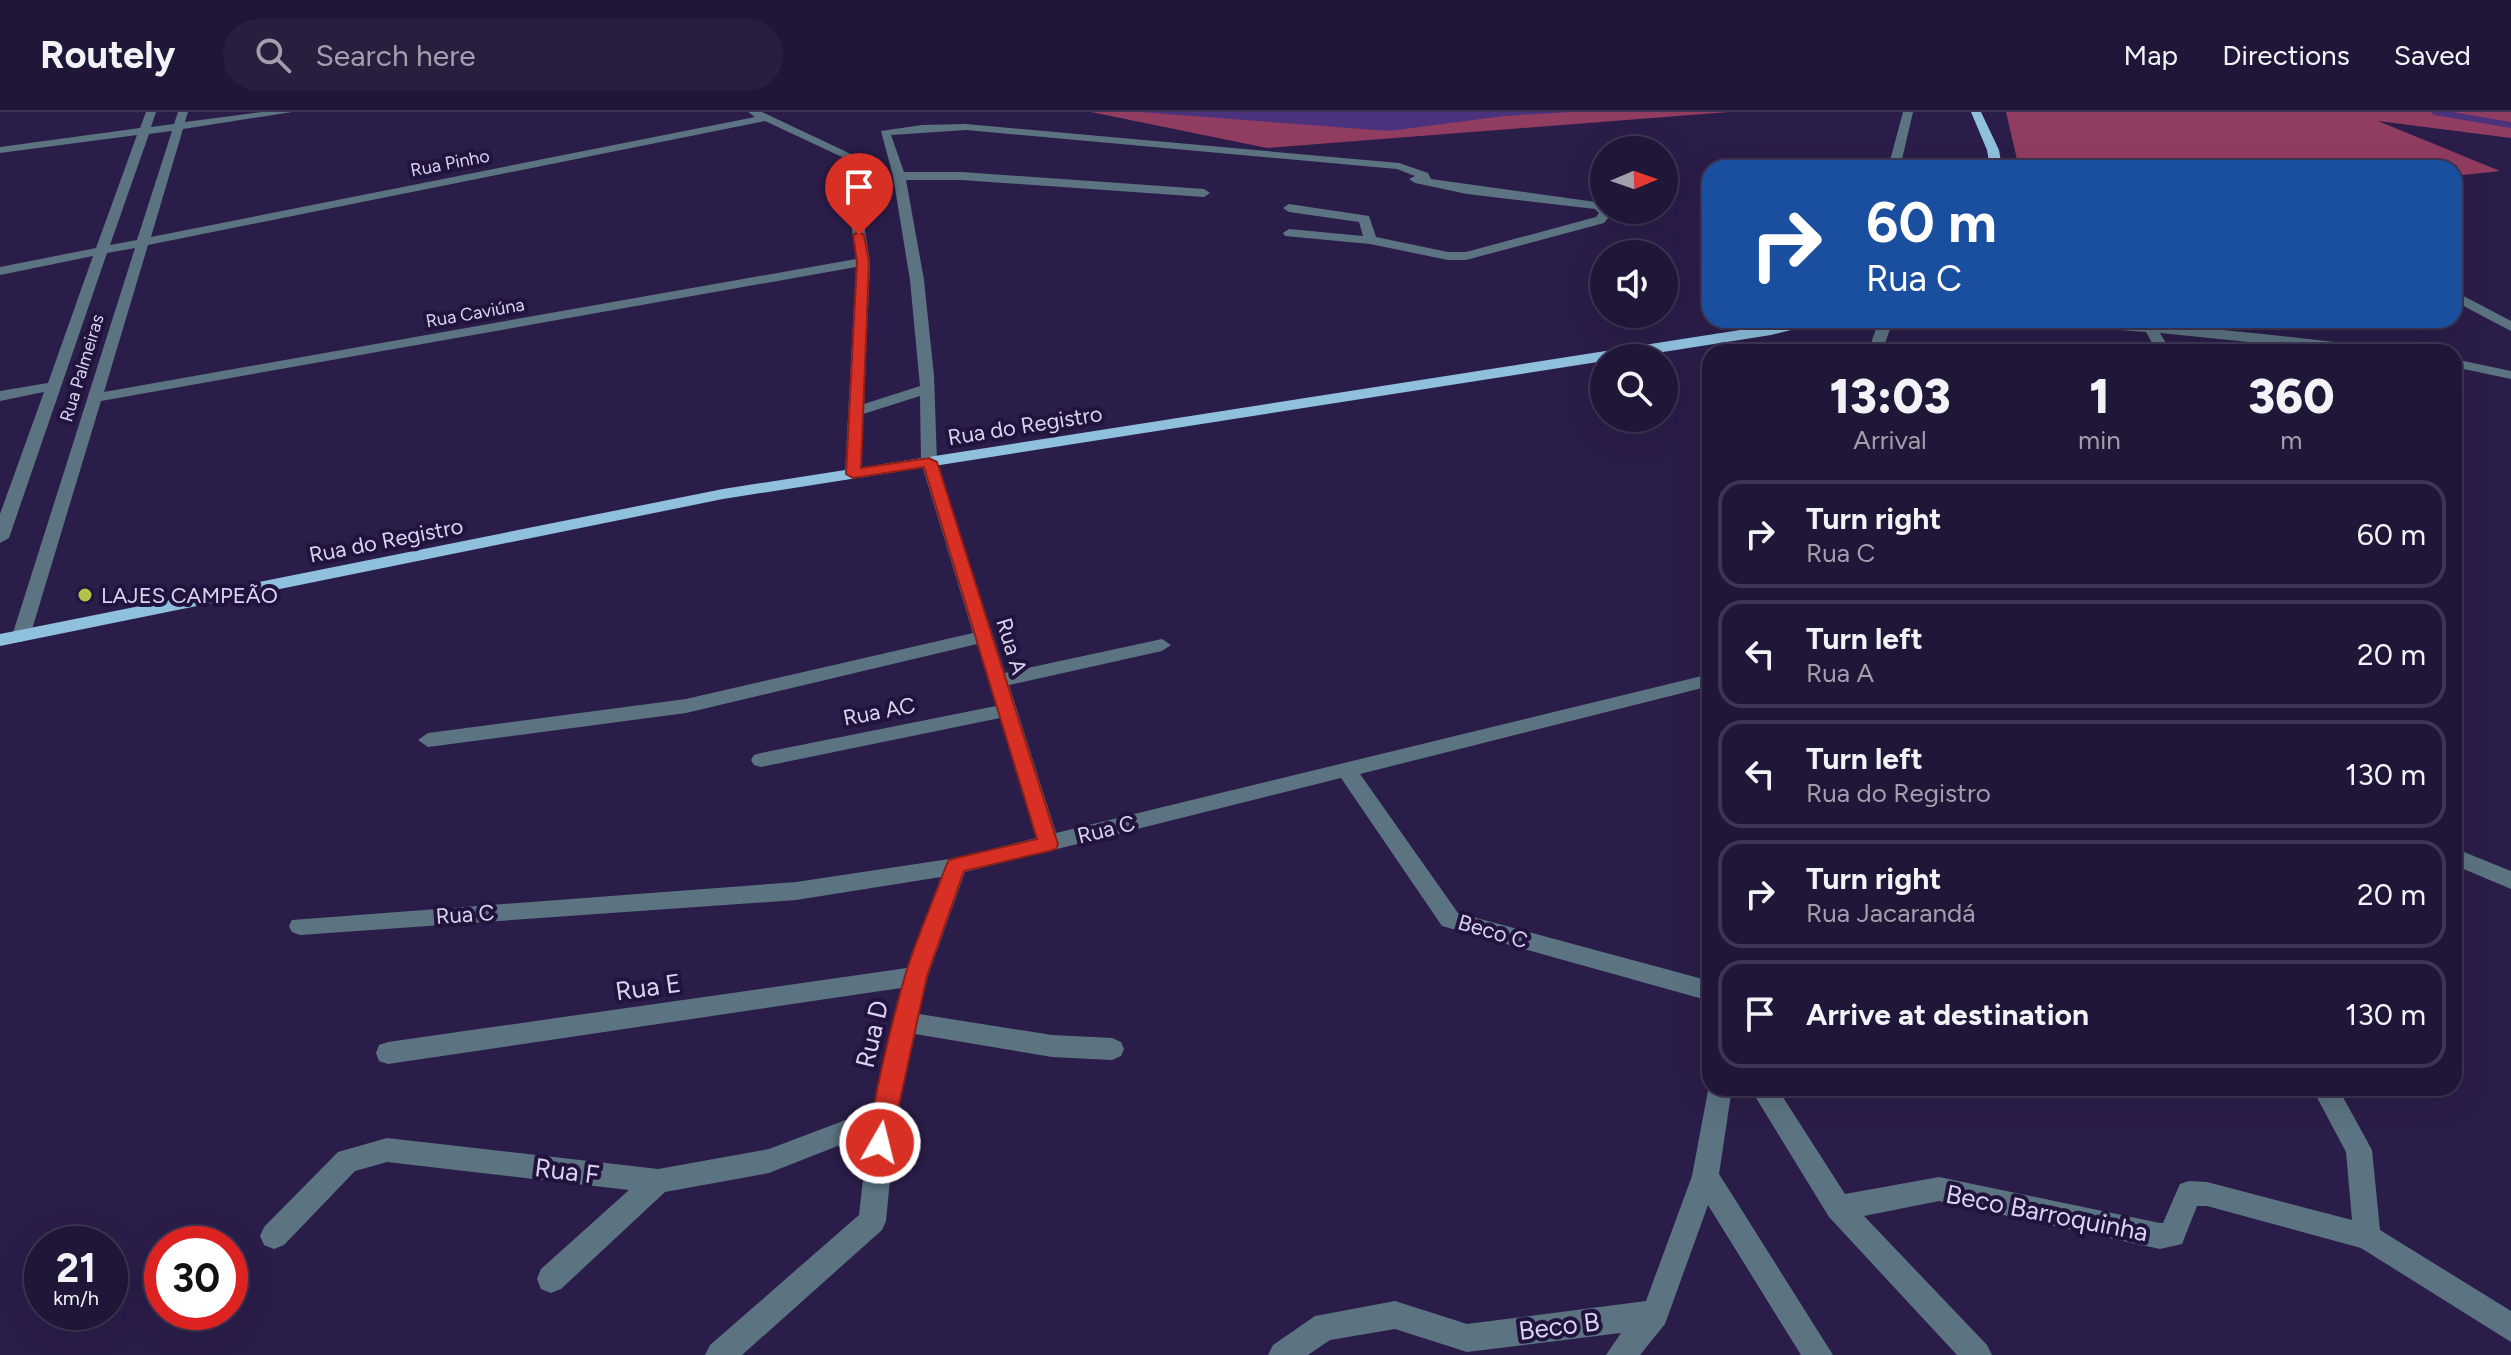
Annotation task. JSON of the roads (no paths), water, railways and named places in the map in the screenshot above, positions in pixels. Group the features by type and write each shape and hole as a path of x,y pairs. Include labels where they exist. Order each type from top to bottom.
{"main road":[{"path":"1976,112 1995,160"},
{"name":"Rua do Registro","path":"0,640 723,494 1782,328"}],"street":[{"name":"Rua Palmeiras","path":"0,538 151,112"},
{"path":"0,150 144,131 180,119 287,112"},
{"path":"1896,160 1908,112"},
{"path":"759,115 847,155 863,262 853,474"},
{"name":"Rua Pinho","path":"0,271 759,115"},
{"name":"Rua Palmeiras","path":"21,636 180,119"},
{"name":"Rua A","path":"1049,844 929,462 917,280 899,176 885,133 966,127 1170,153 1399,166 1424,175 1426,180"},
{"path":"1236,165 1426,180 1467,190 1599,206 1606,213 1600,220 1466,256 1448,256 1370,240 1289,233"},
{"path":"899,176 962,176 1204,193"},
{"path":"1289,208 1365,219 1370,240"},
{"name":"Rua Caviúna","path":"94,398 863,262"},
{"path":"2462,299 2511,326"},
{"path":"2159,328 2309,344"},
{"path":"2462,365 2511,375"},
{"path":"0,396 53,386"},
{"path":"856,411 926,389"},
{"path":"428,740 686,706 984,636"},
{"path":"998,681 1162,645"},
{"name":"Rua C","path":"300,926 796,891 956,866 1702,682"},
{"name":"Rua AC","path":"761,760 1007,710"},
{"name":"Beco C","path":"1346,770 1450,920 1702,989"},
{"path":"2462,859 2511,880"},
{"name":"Rua D","path":"720,1355 872,1221 883,1117 905,1022 916,976 956,866"},
{"name":"Rua E","path":"388,1053 916,976"},
{"path":"905,1022 1052,1046 1112,1049"},
{"path":"1621,1355 1655,1314 1705,1176 1718,1096"},
{"path":"1768,1096 1839,1208 1977,1355"},
{"path":"2329,1096 2359,1150 2367,1237"},
{"name":"Rua F","path":"274,1236 347,1161 387,1150 658,1181 769,1161 883,1117"},
{"path":"1705,1176 1818,1355"},
{"path":"551,1279 658,1181"},
{"name":"Beco Barroquinha","path":"1839,1208 1939,1189 2160,1236 2172,1235 2189,1193 2207,1194 2367,1237 2511,1328"},
{"name":"Beco B","path":"1283,1355 1325,1326 1395,1315 1467,1338 1655,1314"}],"waterway":[{"path":"2435,112 2511,125"}],"place":[{"name":"LAJES CAMPEÃO","path":"85,595"}]}
